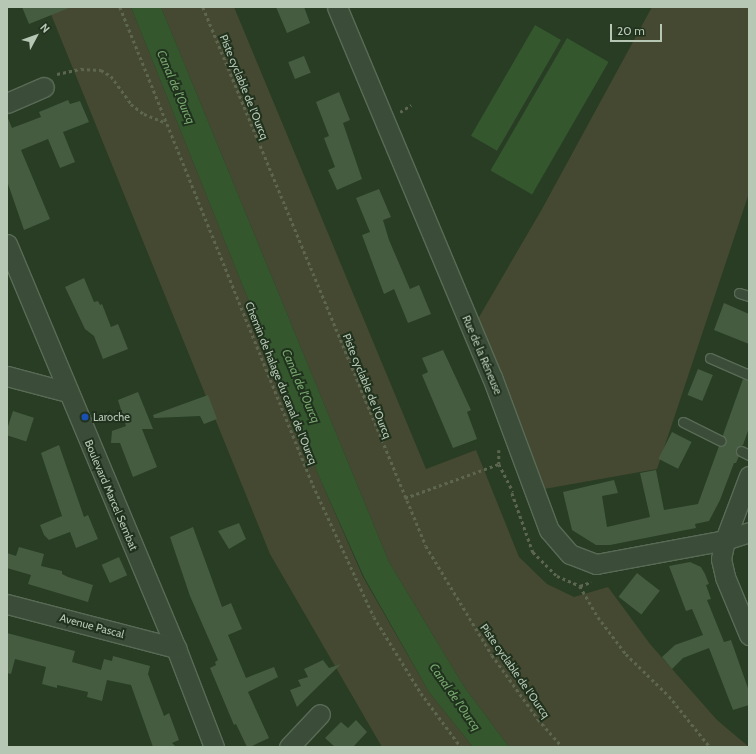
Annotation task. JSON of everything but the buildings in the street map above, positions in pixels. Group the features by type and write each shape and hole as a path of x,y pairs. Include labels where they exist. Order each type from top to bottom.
{"street":[{"name":"Rue de la Réneuse","path":"337,7 492,377 536,489 549,530 570,554 596,564 725,540 749,532"},
{"path":"7,103 44,87"},
{"name":"Boulevard Marcel Sembat","path":"7,244 67,392 176,648 214,747"},
{"path":"7,376 67,392"},
{"path":"749,476 725,540 721,559 725,577 745,615 749,635"},
{"name":"Avenue Pascal","path":"7,604 176,648"},
{"path":"289,747 320,714"}],"lane":[{"path":"739,293 749,296"},
{"path":"710,358 749,375"},
{"path":"683,422 721,441"}],"path":[{"name":"Chemin de halage du canal de l'Ourcq","path":"120,7 314,485 374,617 421,693 461,747"},
{"name":"Piste cyclable de l'Ourcq","path":"203,7 426,546 454,595 492,655 538,719 562,747"},
{"path":"44,87 49,76 81,69 101,70 111,76 131,104 144,114 166,123"},
{"path":"405,498 499,464 512,493 536,489"},
{"path":"580,586 598,617 626,654 669,696 710,747"}],"shaded area":[{"path":"48,7 131,7 321,481 363,577 429,692 473,747 382,747 270,554"},
{"path":"161,7 234,7 426,469 476,450 519,557 547,584 574,597 608,587 650,644 717,720 749,747 509,747 463,685 389,562"},
{"path":"652,7 749,7 749,193 657,469 544,489 475,324 542,209"}],"water":[{"name":"Canal de l'Ourcq","path":"131,7 161,7 389,562 463,685 509,747 473,747 429,692 364,577 321,481"},
{"path":"535,25 561,40 497,151 471,136"},
{"path":"567,38 609,62 532,195 490,171"}],"place":[{"name":"Laroche","path":"85,417"}]}
